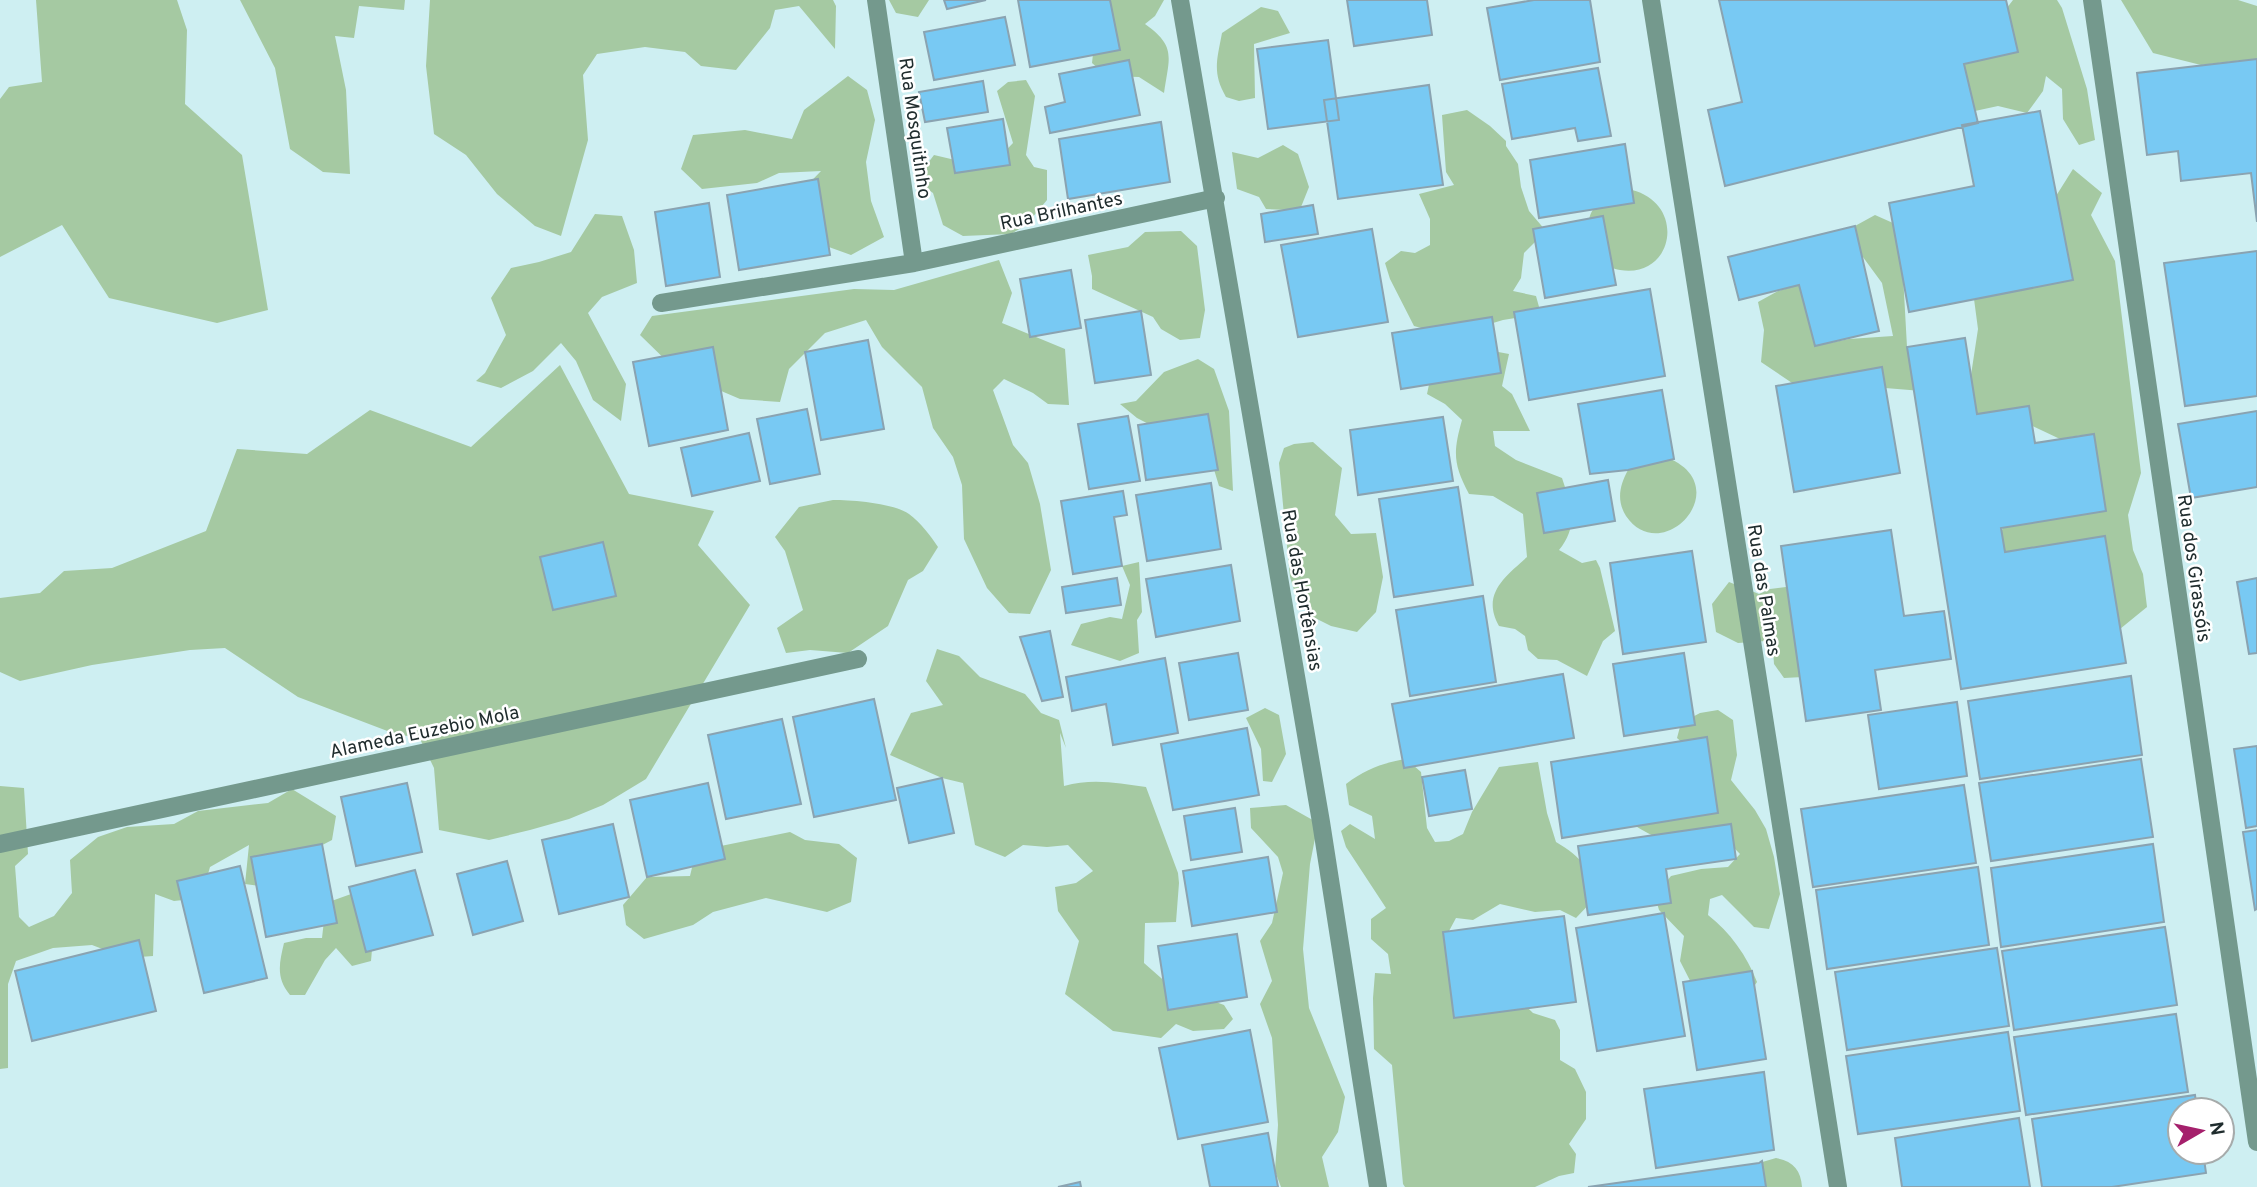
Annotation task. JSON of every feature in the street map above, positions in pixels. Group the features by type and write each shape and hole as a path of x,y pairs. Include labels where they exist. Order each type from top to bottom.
{"street":[{"name":"Rua Mosquitinho","path":"876,0 914,263"},
{"name":"Rua das Hortênsias","path":"1180,0 1321,822 1378,1187"},
{"name":"Rua das Palmas","path":"1651,0 1838,1187"},
{"name":"Rua dos Girassóis","path":"2092,0 2257,1142"},
{"name":"Rua Brilhantes","path":"661,303 914,263 1216,198"},
{"name":"Alameda Euzebio Mola","path":"0,844 858,659"}],"green space":[{"path":"36,0 177,0 187,30 185,104 242,155 268,310 217,323 109,298 62,225 0,257 0,99 9,87 42,82"},
{"path":"240,0 405,0 404,10 359,6 354,38 335,36 346,90 350,174 323,172 290,149 275,68"},
{"path":"430,0 833,0 836,6 835,49 799,6 775,10 770,28 736,70 701,66 685,52 645,47 597,54 583,75 588,140 561,236 535,226 497,194 466,155 434,134 426,66"},
{"path":"889,0 929,0 918,17 896,13"},
{"path":"1080,0 1164,0 1155,16 1145,24 1166,46 1169,61 1164,93 1139,77 1107,76 1092,63 1097,18"},
{"path":"2013,0 2057,0 2062,8 2087,89 2095,140 2079,145 2063,119 2062,89 2046,76 2043,91 2027,113 1998,106 1975,111 1952,80"},
{"path":"2121,0 2238,0 2257,6 2257,138 2244,60 2201,65 2153,53"},
{"path":"1261,7 1278,11 1290,33 1254,44 1255,98 1239,101 1226,97 1217,73 1222,33"},
{"path":"848,76 867,90 875,120 866,162 871,201 884,237 851,255 815,242 792,201 821,171 779,173 757,183 702,189 681,169 693,135 745,130 792,139 804,110"},
{"path":"1026,80 1035,96 1026,155 1034,167 1047,170 1047,200 1026,225 1011,234 963,236 943,225 933,193 915,180 934,155 989,168 1013,143 997,91 1008,82"},
{"path":"1467,110 1506,141 1506,146 1518,164 1521,187 1529,211 1546,231 1524,253 1521,278 1513,291 1536,296 1541,314 1503,320 1450,336 1414,326 1390,279 1385,263 1401,251 1415,253 1430,245 1430,219 1419,194 1454,185 1446,172 1442,115"},
{"path":"1283,145 1298,154 1309,187 1301,207 1288,210 1266,209 1259,197 1237,189 1232,152 1258,158"},
{"path":"2073,169 2102,193 2091,215 2115,261 2141,473 2128,515 2133,550 2143,574 2147,607 2120,629 2105,579 2105,537 1991,564 2011,503 2104,499 2098,461 2082,435 2060,439 2022,421 1977,414 1971,375 1978,329 1974,299 2036,287 2056,267 2056,196"},
{"path":"1632,190 1649,198 1661,210 1667,224 1667,239 1662,252 1652,263 1638,270 1620,270 1607,265 1598,254 1589,232 1589,218 1600,203"},
{"path":"595,214 622,216 634,250 637,283 602,297 588,313 626,384 621,421 593,400 576,361 561,343 533,371 501,388 476,381 485,373 506,335 491,298 511,268 571,252"},
{"path":"1875,215 1893,223 1903,275 1907,347 1922,391 1885,388 1804,391 1761,362 1764,330 1758,302 1778,291 1799,285 1820,310 1815,346 1849,339 1893,336 1882,283 1860,253 1855,226"},
{"path":"1181,231 1197,246 1205,310 1200,338 1180,340 1161,329 1153,317 1092,289 1088,255 1128,247 1145,232"},
{"path":"999,260 1012,293 1002,323 1065,349 1069,405 1048,404 1033,393 1004,379 993,390 1013,445 1028,463 1040,504 1051,570 1030,614 1009,613 987,588 964,539 962,485 953,457 933,428 922,387 882,347 866,320 825,333 789,369 780,402 740,399 679,373 640,335 652,316 854,289 894,290"},
{"path":"1477,348 1509,354 1502,386 1512,394 1530,431 1493,431 1495,446 1516,460 1562,478 1570,506 1571,524 1559,550 1582,563 1596,560 1600,568 1615,631 1603,641 1587,676 1557,660 1538,659 1528,650 1525,636 1515,629 1499,626 1494,615 1494,595 1498,587 1527,557 1523,514 1493,496 1469,494 1456,458 1462,420 1445,404 1427,394 1435,356"},
{"path":"1198,359 1214,369 1229,411 1233,491 1219,486 1202,430 1164,432 1137,418 1120,404 1136,401 1164,372"},
{"path":"560,365 629,494 714,511 698,545 750,605 646,779 603,805 569,819 489,840 439,830 434,768 420,739 390,732 298,697 225,648 190,650 92,665 20,681 0,672 0,598 40,593 64,571 112,568 206,531 237,449 307,454 370,410 471,447"},
{"path":"1313,442 1342,468 1335,515 1351,534 1376,533 1383,577 1376,612 1357,632 1331,626 1311,616 1296,596 1290,577 1279,463 1284,448"},
{"path":"1663,456 1685,469 1695,484 1695,501 1688,516 1675,528 1658,533 1641,530 1623,510 1620,493 1623,481 1628,470"},
{"path":"833,500 872,503 902,510 917,521 938,547 923,571 908,580 888,626 848,653 810,650 786,653 777,628 803,610 785,551 775,537 799,507"},
{"path":"1139,562 1142,612 1137,620 1139,653 1120,661 1071,645 1081,624 1110,617 1122,619 1130,585 1122,566"},
{"path":"1729,582 1759,594 1786,587 1792,606 1803,677 1784,678 1774,664 1773,650 1766,641 1738,643 1716,632 1712,604"},
{"path":"937,649 959,656 980,677 1025,694 1041,713 1059,720 1066,748 1060,733 1064,786 1095,782 1146,787 1178,873 1179,883 1176,922 1145,923 1144,963 1169,985 1224,1005 1233,1019 1224,1029 1193,1031 1176,1024 1161,1038 1113,1031 1065,994 1079,941 1058,911 1055,887 1076,883 1093,871 1068,845 1023,845 1005,857 975,845 963,783 942,778 890,755 911,713 943,705 926,681"},
{"path":"1265,708 1279,715 1286,754 1272,782 1263,781 1261,749 1246,718"},
{"path":"1718,710 1733,720 1737,755 1731,780 1766,829 1780,894 1769,929 1754,927 1722,895 1710,899 1708,915 1737,945 1757,982 1742,1004 1705,1010 1680,961 1684,936 1659,910 1655,896 1671,876 1701,869 1728,867 1740,854 1713,826 1707,837 1674,840 1657,837 1627,820 1710,767 1677,738 1681,723 1700,713"},
{"path":"1406,759 1421,772 1427,828 1435,842 1449,841 1463,834 1472,812 1499,767 1538,762 1547,813 1556,842 1579,859 1590,879 1595,898 1576,918 1560,910 1535,912 1500,904 1473,920 1456,918 1449,931 1533,1013 1555,1020 1560,1030 1560,1060 1575,1069 1586,1092 1586,1119 1569,1144 1576,1154 1574,1173 1559,1176 1535,1187 1405,1187 1403,1184 1392,1065 1374,1049 1375,973 1391,974 1388,954 1371,939 1371,919 1386,908 1346,847 1341,831 1350,824 1375,839 1372,816 1349,805 1346,784 1374,767"},
{"path":"0,786 24,788 28,854 15,866 19,917 29,927 54,916 72,893 70,860 98,837 127,827 174,824 198,811 268,803 292,789 336,816 332,840 303,855 268,887 245,884 249,845 210,867 201,898 174,901 155,894 153,956 126,958 92,945 53,948 16,961 8,984 8,1068 0,1069"},
{"path":"1286,805 1318,823 1310,864 1303,949 1309,1008 1345,1097 1338,1132 1322,1157 1329,1187 1281,1187 1275,1171 1278,1125 1272,1038 1260,1004 1272,981 1260,941 1272,923 1283,873 1278,857 1251,828 1250,808"},
{"path":"790,832 805,840 839,844 857,858 851,902 827,912 766,898 713,912 693,925 644,939 626,925 623,905 647,877 690,876 696,851"},
{"path":"351,894 363,909 370,925 371,961 352,966 336,948 325,960 305,995 290,995 282,983 280,971 284,943 322,938 326,903"},
{"path":"1776,1158 1795,1167 1802,1187 1749,1187 1759,1163"}],"building":[{"path":"944,0 986,0 947,9"},
{"path":"1018,0 1110,0 1120,50 1030,67"},
{"path":"1347,0 1427,0 1432,35 1354,46"},
{"path":"1534,0 1590,0 1600,62 1500,80 1487,8"},
{"path":"1719,0 2006,0 2018,52 1964,64 1978,123 1725,186 1708,110 1742,102"},
{"path":"1005,17 1015,65 934,80 924,32"},
{"path":"1328,40 1339,120 1268,129 1257,49"},
{"path":"2257,59 2257,222 2251,173 2181,181 2178,151 2147,155 2137,73"},
{"path":"1129,60 1140,115 1050,133 1045,107 1065,102 1059,74"},
{"path":"1598,68 1611,136 1578,141 1575,128 1512,139 1502,84"},
{"path":"983,81 988,112 925,122 919,92"},
{"path":"1429,85 1443,185 1338,199 1324,100"},
{"path":"2040,111 2073,280 1909,312 1889,203 1974,186 1962,125"},
{"path":"1003,119 1010,165 955,173 947,128"},
{"path":"1161,122 1170,182 1068,199 1059,139"},
{"path":"1625,144 1634,203 1539,218 1530,160"},
{"path":"818,179 830,255 739,270 727,195"},
{"path":"709,203 720,277 666,286 655,212"},
{"path":"1313,205 1318,234 1265,242 1261,214"},
{"path":"1603,216 1616,285 1545,298 1533,229"},
{"path":"1855,226 1879,331 1815,346 1799,285 1739,300 1728,257"},
{"path":"1372,229 1388,322 1298,337 1281,245"},
{"path":"2257,251 2257,396 2185,406 2164,263"},
{"path":"1071,270 1081,328 1030,337 1020,279"},
{"path":"1650,289 1665,376 1529,400 1514,312"},
{"path":"1141,311 1151,375 1095,383 1085,320"},
{"path":"1492,317 1501,373 1401,389 1392,333"},
{"path":"1965,338 1977,414 2029,406 2035,443 2094,434 2106,511 2001,528 2005,552 2105,536 2126,663 1961,689 1907,347"},
{"path":"868,340 884,429 821,440 805,352"},
{"path":"713,347 728,430 649,446 633,362"},
{"path":"1882,367 1900,473 1794,492 1776,386"},
{"path":"1662,390 1674,459 1628,470 1590,474 1578,404"},
{"path":"807,409 820,474 770,484 757,419"},
{"path":"2257,411 2257,487 2191,498 2178,424"},
{"path":"1208,414 1218,470 1146,480 1138,425"},
{"path":"1128,416 1140,481 1089,489 1078,424"},
{"path":"1443,417 1453,481 1358,495 1350,430"},
{"path":"749,433 760,481 692,496 681,448"},
{"path":"1608,480 1615,521 1544,533 1537,493"},
{"path":"1211,483 1221,549 1147,561 1136,495"},
{"path":"1458,487 1473,585 1394,597 1379,499"},
{"path":"1123,491 1127,515 1114,517 1122,566 1073,574 1061,501"},
{"path":"1891,530 1904,616 1944,611 1951,659 1875,670 1881,710 1806,721 1781,546"},
{"path":"603,542 616,596 553,610 540,557"},
{"path":"1692,551 1706,642 1623,654 1610,563"},
{"path":"1231,565 1240,621 1156,637 1146,579"},
{"path":"1117,578 1121,605 1066,613 1062,587"},
{"path":"2257,578 2257,653 2249,654 2237,582"},
{"path":"1483,596 1496,682 1410,696 1396,610"},
{"path":"1050,631 1063,697 1042,701 1020,637"},
{"path":"1238,653 1248,710 1189,720 1179,663"},
{"path":"1684,653 1695,725 1624,736 1613,664"},
{"path":"1165,658 1178,733 1113,745 1106,704 1072,711 1066,677"},
{"path":"1563,674 1574,738 1404,768 1392,704"},
{"path":"2131,676 2142,755 1980,779 1968,701"},
{"path":"874,699 896,800 814,817 793,717"},
{"path":"1957,702 1967,776 1879,789 1868,715"},
{"path":"782,719 801,804 726,819 708,735"},
{"path":"1247,728 1259,795 1173,810 1161,744"},
{"path":"1707,737 1718,813 1562,838 1551,762"},
{"path":"2257,746 2257,826 2246,828 2234,749"},
{"path":"2141,759 2153,837 1991,861 1979,783"},
{"path":"1465,770 1472,809 1429,816 1422,777"},
{"path":"942,778 954,833 909,843 897,788"},
{"path":"407,783 422,852 356,866 341,797"},
{"path":"708,783 725,859 647,877 630,800"},
{"path":"1964,785 1976,863 1813,887 1801,809"},
{"path":"1235,808 1242,852 1191,860 1184,816"},
{"path":"613,824 629,897 559,914 542,840"},
{"path":"1731,824 1736,859 1666,869 1671,903 1588,915 1578,846"},
{"path":"2257,830 2257,909 2255,910 2243,832"},
{"path":"322,844 337,923 266,937 251,857"},
{"path":"2153,844 2164,922 2001,947 1991,868"},
{"path":"1268,857 1277,912 1192,926 1183,871"},
{"path":"507,861 523,921 473,935 457,874"},
{"path":"240,866 267,978 204,993 177,881"},
{"path":"1978,867 1989,945 1827,969 1816,890"},
{"path":"415,870 433,935 366,952 349,887"},
{"path":"1664,913 1685,1036 1597,1051 1576,928"},
{"path":"1564,916 1576,1002 1454,1018 1443,932"},
{"path":"2165,927 2177,1005 2014,1030 2002,951"},
{"path":"1237,934 1247,997 1168,1010 1158,946"},
{"path":"139,940 156,1011 32,1041 15,971"},
{"path":"1997,948 2009,1026 1847,1050 1835,972"},
{"path":"1752,971 1766,1059 1697,1070 1683,982"},
{"path":"2176,1014 2188,1092 2026,1115 2014,1037"},
{"path":"1250,1030 1268,1122 1178,1139 1159,1048"},
{"path":"2008,1032 2020,1111 1858,1134 1846,1056"},
{"path":"1764,1072 1774,1150 1656,1168 1644,1089"},
{"path":"2166,1099 2166,1166 2205,1166 2206,1173 2112,1187 2042,1187 2032,1119"},
{"path":"2019,1118 2030,1187 1902,1187 1895,1138"},
{"path":"1268,1133 1278,1187 1210,1187 1202,1145"},
{"path":"1762,1161 1766,1187 1588,1187 1759,1163"},
{"path":"1080,1182 1081,1187 1058,1187"}]}
